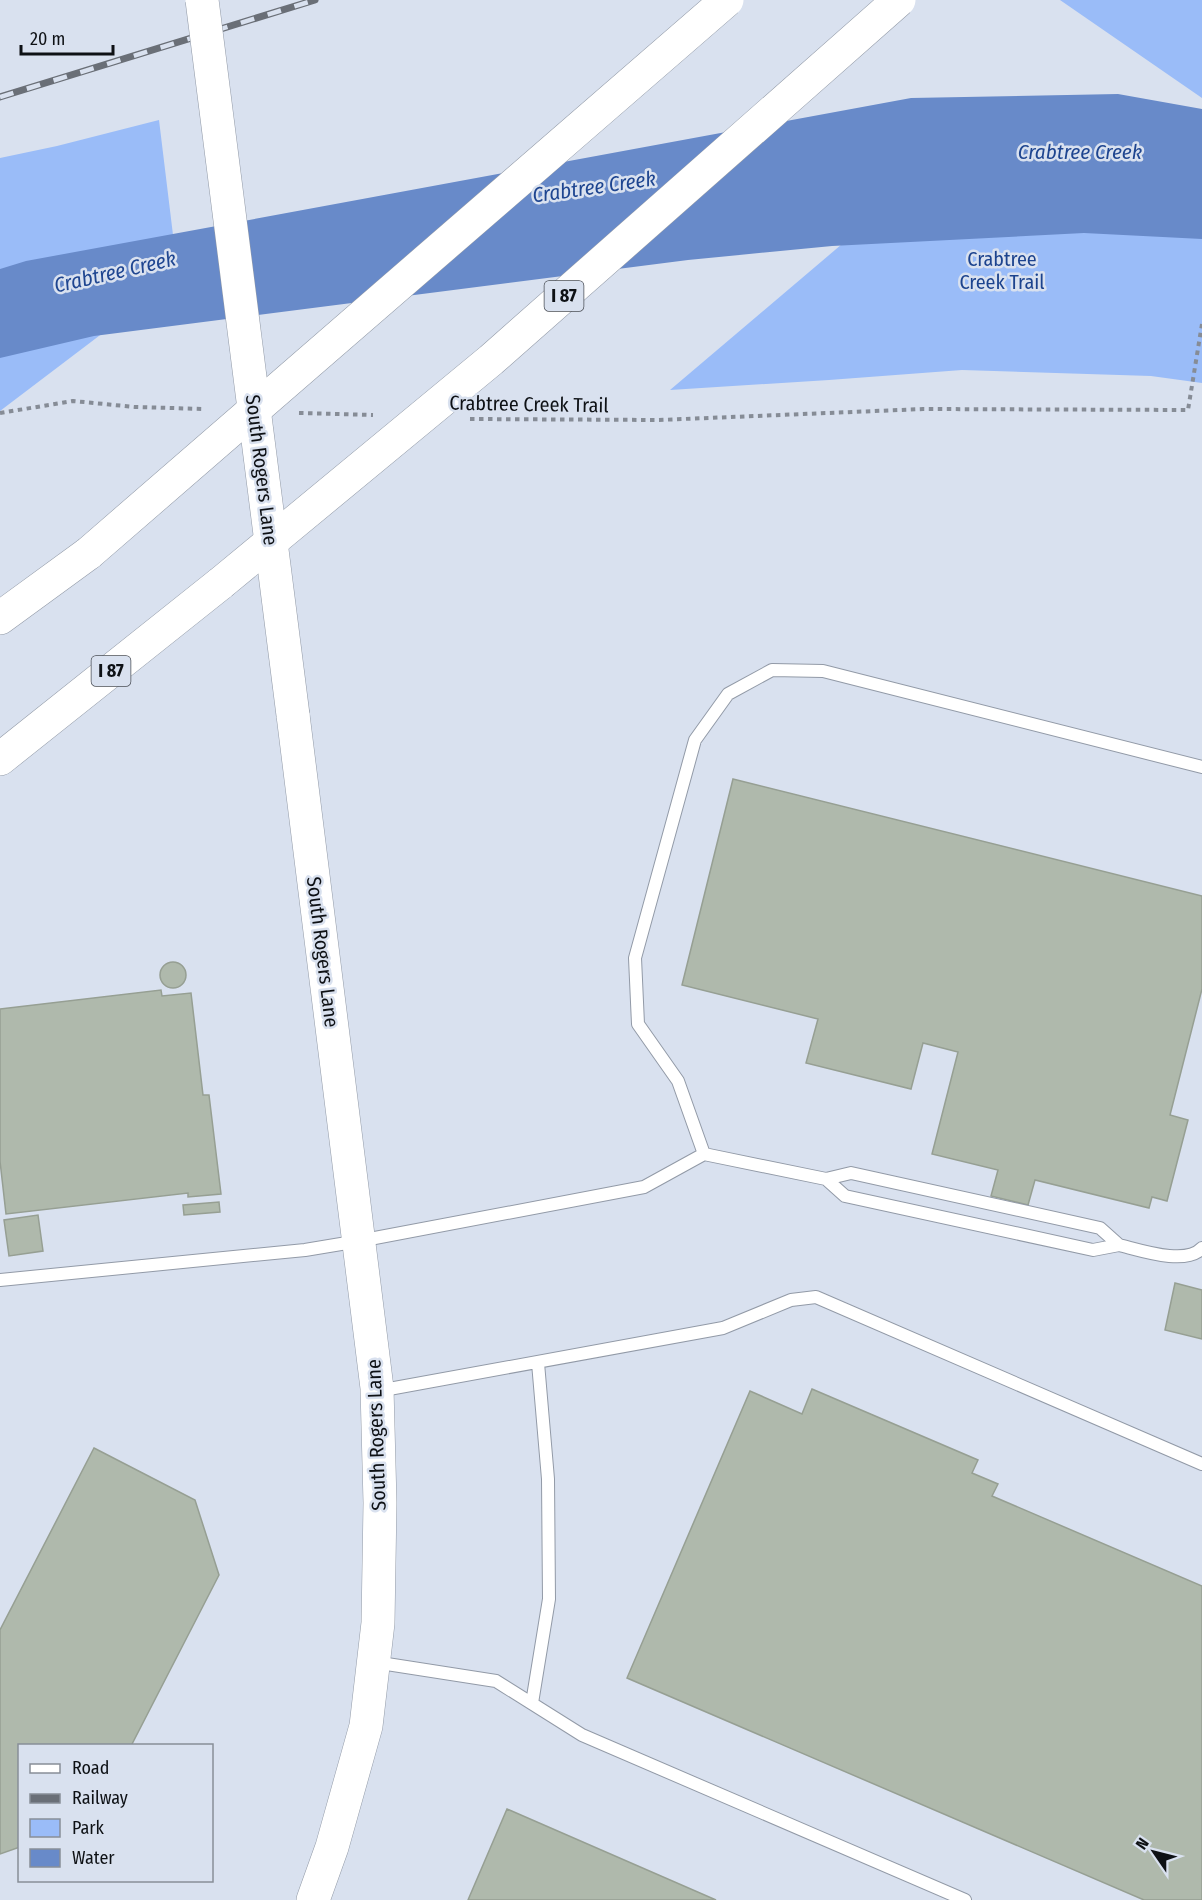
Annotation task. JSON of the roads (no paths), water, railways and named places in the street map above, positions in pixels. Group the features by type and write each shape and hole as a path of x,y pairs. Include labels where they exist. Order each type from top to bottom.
{"main road":[{"name":"South Rogers Lane","path":"202,0 377,1391 380,1514 378,1623 366,1726 332,1847 313,1900"},
{"path":"0,618 89,553 727,0"},
{"name":"I 87","path":"0,759 221,583 491,360 899,0"}],"lane":[{"path":"704,1154 678,1081 638,1024 635,958 695,740 728,694 772,670 823,671 1202,766"},
{"path":"0,1280 305,1250 359,1241 644,1187 704,1154 826,1179 851,1173 1029,1211 1100,1228 1119,1245"},
{"path":"826,1179 845,1196 856,1199 1093,1250 1119,1245 1174,1258 1198,1253 1202,1248"},
{"path":"377,1391 723,1328 791,1300 816,1297 1202,1464"},
{"path":"532,1703 549,1599 548,1479 538,1363"},
{"path":"373,1662 496,1682 582,1735 964,1900"}],"water":[{"name":"Crabtree Creek","path":"1118,94 1202,109 1202,239 1084,233 832,246 688,260 94,336 0,358 0,269 26,261 911,98"}],"railway":[{"path":"0,97 315,0"}],"park label":[{"name":"Crabtree Creek Trail","path":"1002,270"}]}
